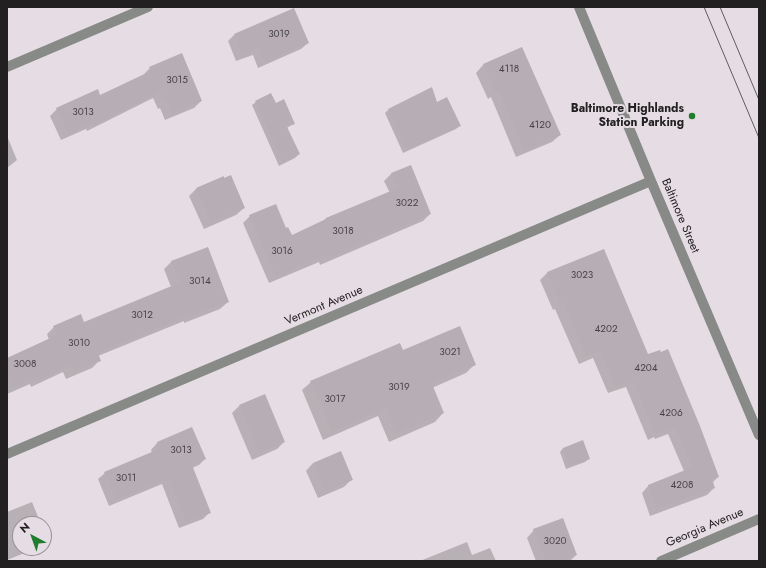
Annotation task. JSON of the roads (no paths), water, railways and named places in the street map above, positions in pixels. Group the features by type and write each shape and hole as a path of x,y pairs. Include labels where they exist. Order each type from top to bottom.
{"street":[{"path":"7,67 148,7"},
{"name":"Baltimore Street","path":"579,7 759,435"},
{"name":"Vermont Avenue","path":"7,454 651,181"},
{"name":"Georgia Avenue","path":"661,561 759,520"}],"tram line":[{"path":"704,7 759,138"},
{"path":"720,7 759,100"}],"place":[{"name":"Baltimore Highlands Station Parking","path":"692,116"}]}
